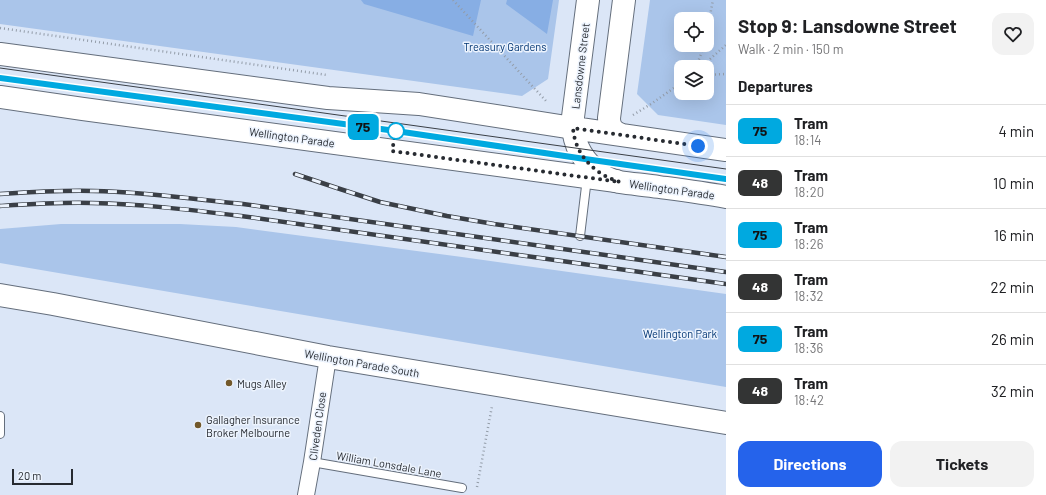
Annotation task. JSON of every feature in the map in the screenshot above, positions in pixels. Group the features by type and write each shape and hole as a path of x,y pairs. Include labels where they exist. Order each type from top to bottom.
{"main road":[{"name":"Lansdowne Street","path":"588,0 573,128 576,144 588,163 602,174 620,182"},
{"path":"624,0 609,118 613,131 617,133 626,126"},
{"path":"0,54 328,98 419,104 573,128 626,126 726,150"},
{"name":"Wellington Parade","path":"0,96 83,109 726,197"},
{"name":"Wellington Parade South","path":"0,295 328,357 495,386 726,423"}],"street":[{"name":"Cliveden Close","path":"306,495 328,357"}],"lane":[{"path":"580,236 587,177"},
{"path":"0,416 0,434"},
{"name":"William Lonsdale Lane","path":"312,462 462,488"}],"path":[{"path":"453,0 551,107"},
{"path":"711,12 713,0"},
{"path":"0,28 330,75"},
{"path":"709,60 726,45"},
{"path":"714,75 726,74"},
{"path":"626,126 651,104 674,88"},
{"path":"477,490 495,386"}],"green space":[{"name":"Treasury Gardens","path":"0,0 559,0 548,79 522,96 0,24"},
{"path":"650,0 726,0 726,125 658,115 637,94"},
{"name":"Wellington Park","path":"61,224 180,224 236,227 726,294 726,387 0,263 0,229"}],"shaded area":[{"path":"361,0 481,0 473,36 364,4"},
{"path":"507,0 553,0 547,34 506,4"}],"tram line":[{"path":"0,68 726,169"},
{"path":"0,78 396,131 726,179"},
{"name":"75","path":"0,78 396,131 726,179"}],"railway":[{"path":"295,174 380,202 447,216 726,257"},
{"path":"0,194 94,191 131,193 243,204 726,272"},
{"path":"0,206 46,203 80,203 129,205 186,210 241,216 726,284"}],"place":[{"name":"Mugs Alley","path":"229,383"},
{"name":"Gallagher Insurance Broker Melbourne","path":"198,425"}],"route":[{"path":"396,131 392,151 620,182 595,170 588,163 576,144 573,128 698,146"}]}
